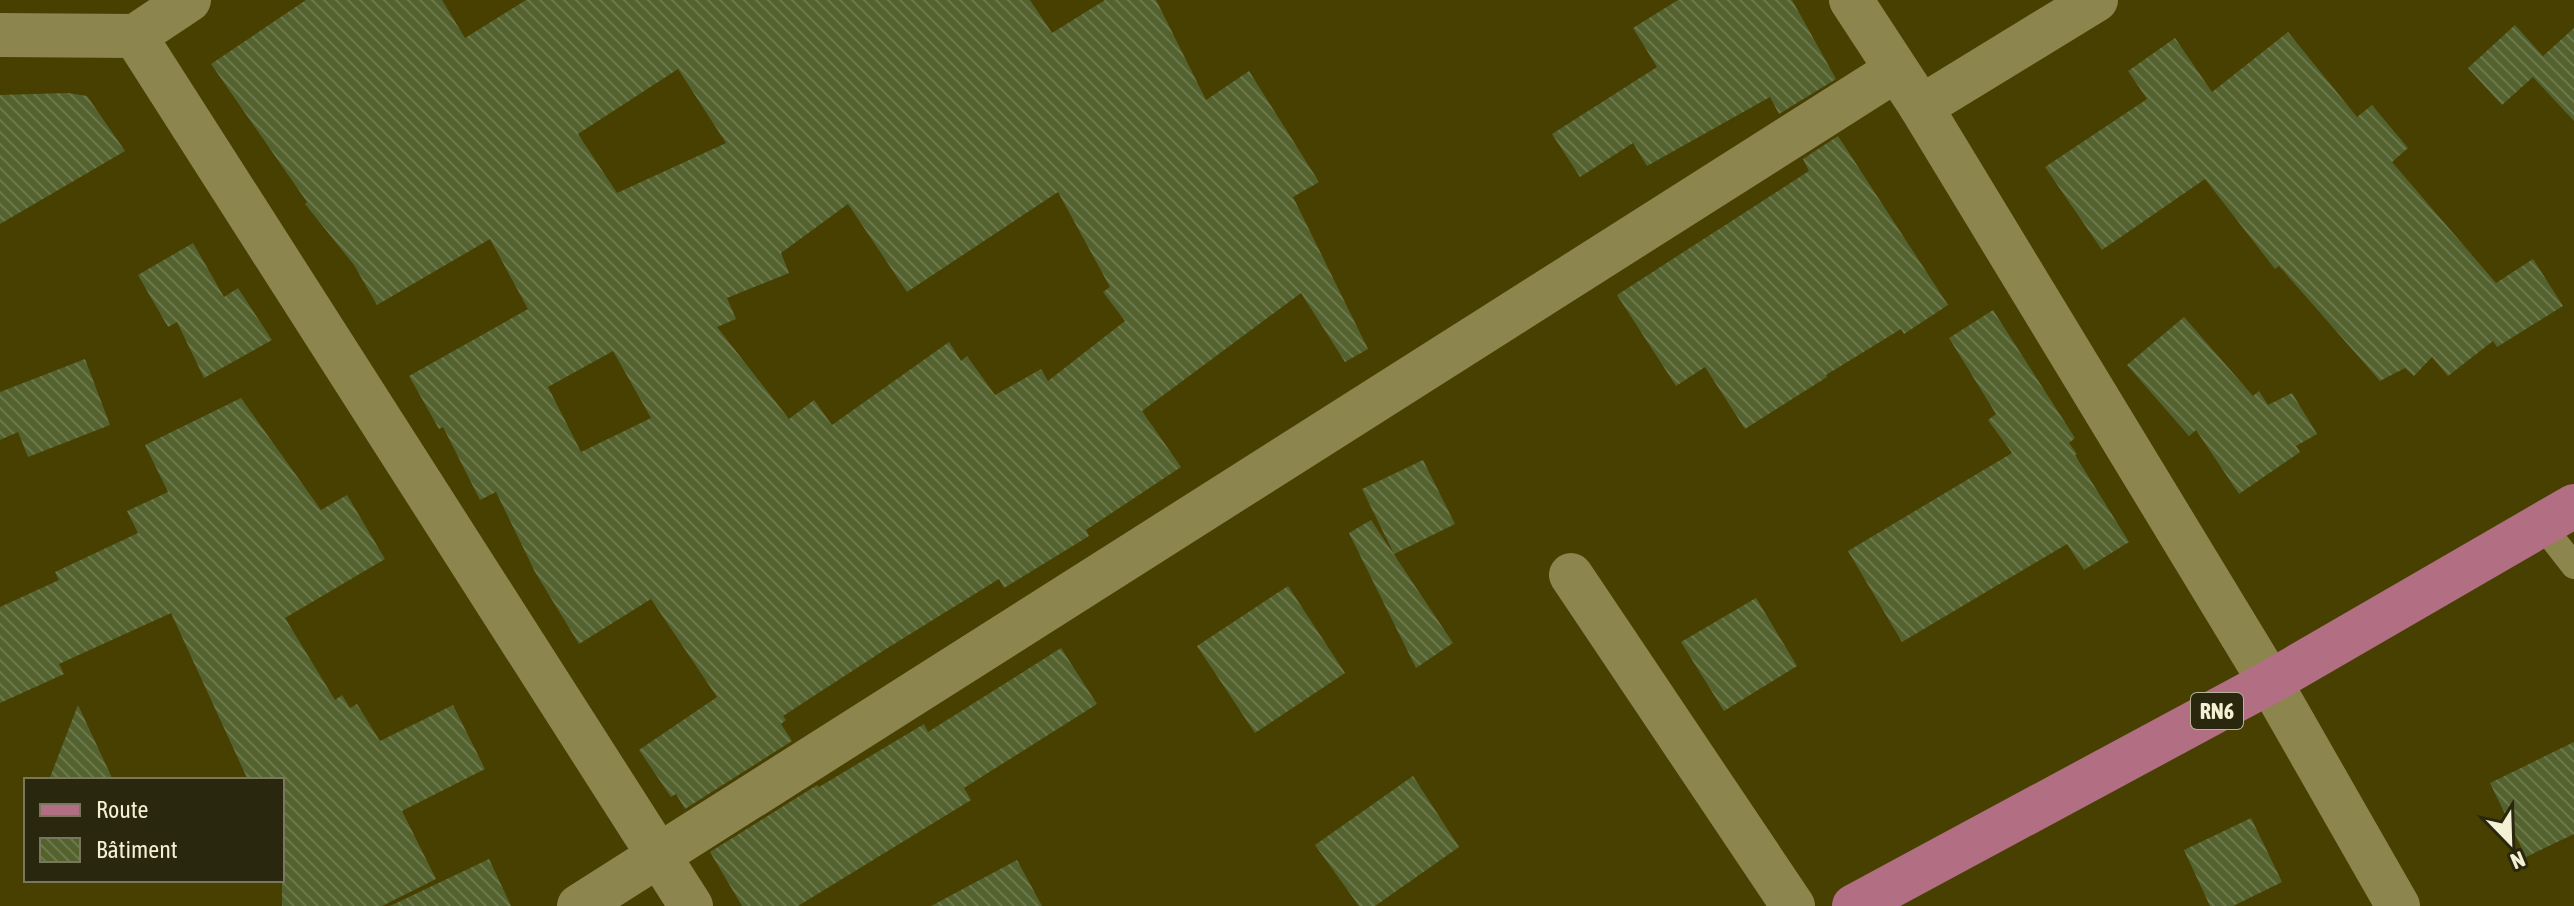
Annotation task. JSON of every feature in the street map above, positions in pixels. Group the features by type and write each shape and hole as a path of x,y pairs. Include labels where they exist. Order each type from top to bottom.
{"main road":[{"name":"RN6","path":"1854,906 2270,682 2558,515"}],"street":[{"path":"0,35 135,36 189,0"},
{"path":"1851,0 1921,107 2270,682 2398,906"},
{"path":"1921,107 2096,0"},
{"path":"135,36 691,906"},
{"path":"579,906 1896,70"},
{"path":"1571,575 1793,906"}],"lane":[{"path":"2558,515 2574,566"}],"building":[{"path":"306,0 442,0 465,38 526,0 1030,0 1052,33 1105,0 1156,0 1206,100 1249,71 1319,182 1293,197 1368,349 1345,362 1301,293 1142,411 1181,467 1086,530 1089,536 1004,588 999,579 783,716 786,720 781,724 792,741 685,809 676,794 671,797 639,750 717,697 651,599 579,644 535,572 496,492 480,500 443,427 439,429 409,376 528,309 490,239 377,305 354,265 305,204 307,202 211,64","holes":["678,69 726,143 617,193 578,134","1058,192 1110,287 1103,292 1125,321 1048,381 1041,369 995,395 967,356 961,361 949,342 832,425 814,400 789,419 717,327 736,319 727,298 789,273 781,253 848,204 907,292","613,351 651,418 581,452 548,387"]},
{"path":"1678,0 1792,0 1836,79 1779,114 1770,97 1647,166 1633,143 1580,177 1552,134 1657,67 1633,28"},
{"path":"2515,25 2543,56 2574,28 2574,121 2533,77 2502,105 2468,68"},
{"path":"2288,32 2357,117 2372,105 2408,148 2392,162 2496,283 2533,259 2563,306 2497,347 2493,341 2448,376 2432,357 2414,376 2405,368 2380,381 2279,266 2275,269 2205,179 2102,250 2045,167 2147,99 2128,71 2175,38 2212,92"},
{"path":"68,93 87,96 125,151 0,224 0,95"},
{"path":"1838,136 1948,305 1904,334 1901,329 1745,429 1705,367 1676,386 1617,295 1809,171 1803,159"},
{"path":"193,243 224,297 238,288 272,340 204,378 177,322 168,327 138,275"},
{"path":"1993,310 2075,438 2069,443 2075,455 2129,542 2084,570 2067,544 1902,642 1848,551 2012,453 1988,420 1996,414 1949,338"},
{"path":"2184,317 2253,396 2259,391 2268,405 2292,393 2317,434 2296,446 2300,452 2239,494 2196,430 2189,436 2127,365"},
{"path":"85,359 110,425 28,457 18,432 0,440 0,392"},
{"path":"241,398 321,510 347,495 385,559 285,618 335,700 342,695 350,708 357,704 380,741 453,705 485,769 402,811 436,879 382,906 282,906 284,778 247,778 171,613 59,664 64,674 0,703 0,607 59,580 55,572 138,533 127,511 168,492 145,445"},
{"path":"1423,460 1455,524 1394,554 1362,489"},
{"path":"1371,520 1453,643 1416,668 1349,533"},
{"path":"1288,586 1345,673 1255,733 1197,646"},
{"path":"1756,598 1797,666 1724,711 1681,642"},
{"path":"1061,648 1097,704 964,788 971,800 798,906 742,906 710,852 817,785 819,787 924,724 928,732"},
{"path":"78,705 112,778 50,778"},
{"path":"2574,742 2574,834 2526,857 2490,783"},
{"path":"1413,776 1459,847 1375,906 1359,906 1315,845"},
{"path":"2251,818 2282,882 2233,906 2210,906 2184,850"},
{"path":"489,859 511,906 390,906"},
{"path":"1017,860 1042,906 931,906"}]}
